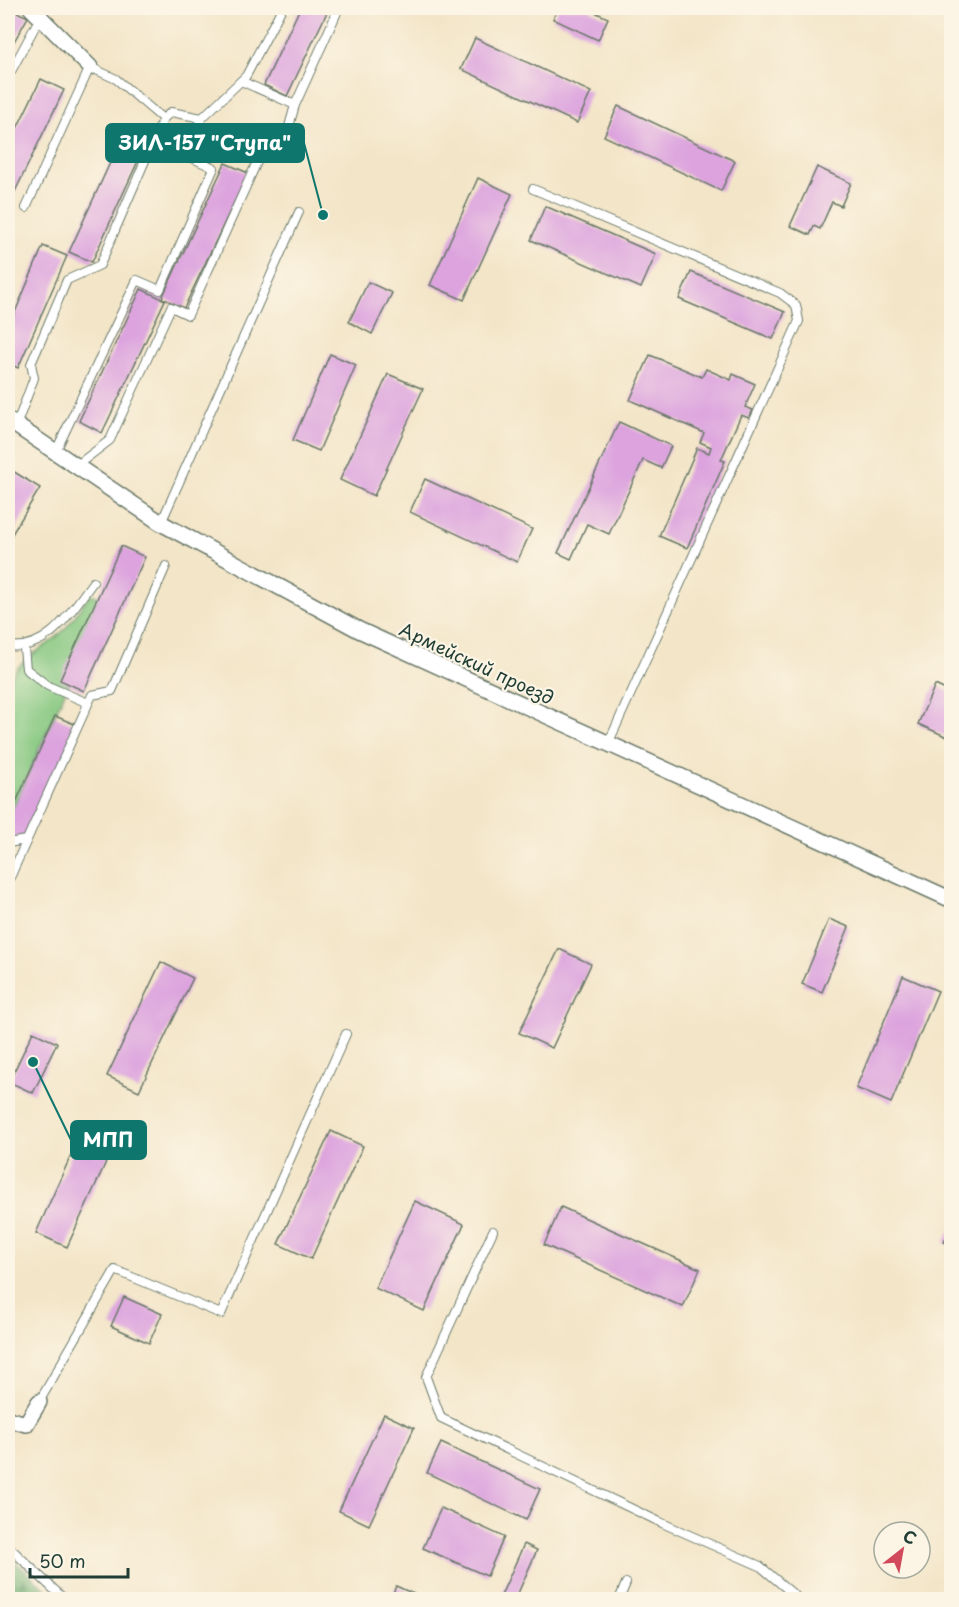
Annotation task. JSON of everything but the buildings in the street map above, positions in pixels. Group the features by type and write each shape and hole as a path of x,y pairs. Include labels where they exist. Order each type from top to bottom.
{"street":[{"path":"39,11 90,67"},
{"name":"Армейский проезд","path":"12,423 161,524 359,630 951,900"},
{"path":"8,1419 26,1424 39,1402"}],"lane":[{"path":"55,453 137,280 160,290 214,168 186,155 202,118 246,76 282,8"},
{"path":"75,467 110,440 171,307 188,315 266,142 288,130 295,105 339,8"},
{"path":"8,77 39,11"},
{"path":"26,208 90,67 116,79 163,119"},
{"path":"241,81 295,105"},
{"path":"12,423 34,378 31,364 68,280 100,265 163,119 171,112 202,118"},
{"path":"532,189 780,293 796,305 799,321 608,744"},
{"path":"161,524 299,212"},
{"path":"8,882 92,695 112,691 166,566"},
{"path":"8,646 24,648 59,628 93,582"},
{"path":"24,648 26,669 48,686 88,703"},
{"path":"8,843 26,840"},
{"path":"39,1402 116,1270 221,1314 346,1034"},
{"path":"494,1231 426,1377 441,1418 662,1523 759,1566 800,1599"},
{"path":"8,1546 65,1599"},
{"path":"619,1599 626,1583"}],"green space":[{"path":"90,594 106,599 8,820 8,683 18,667 66,628"},
{"path":"8,1555 57,1599 8,1599"}],"place":[{"name":"ЗИЛ-157 \"Ступа\"","path":"323,215"},
{"name":"МПП","path":"33,1062"}]}
